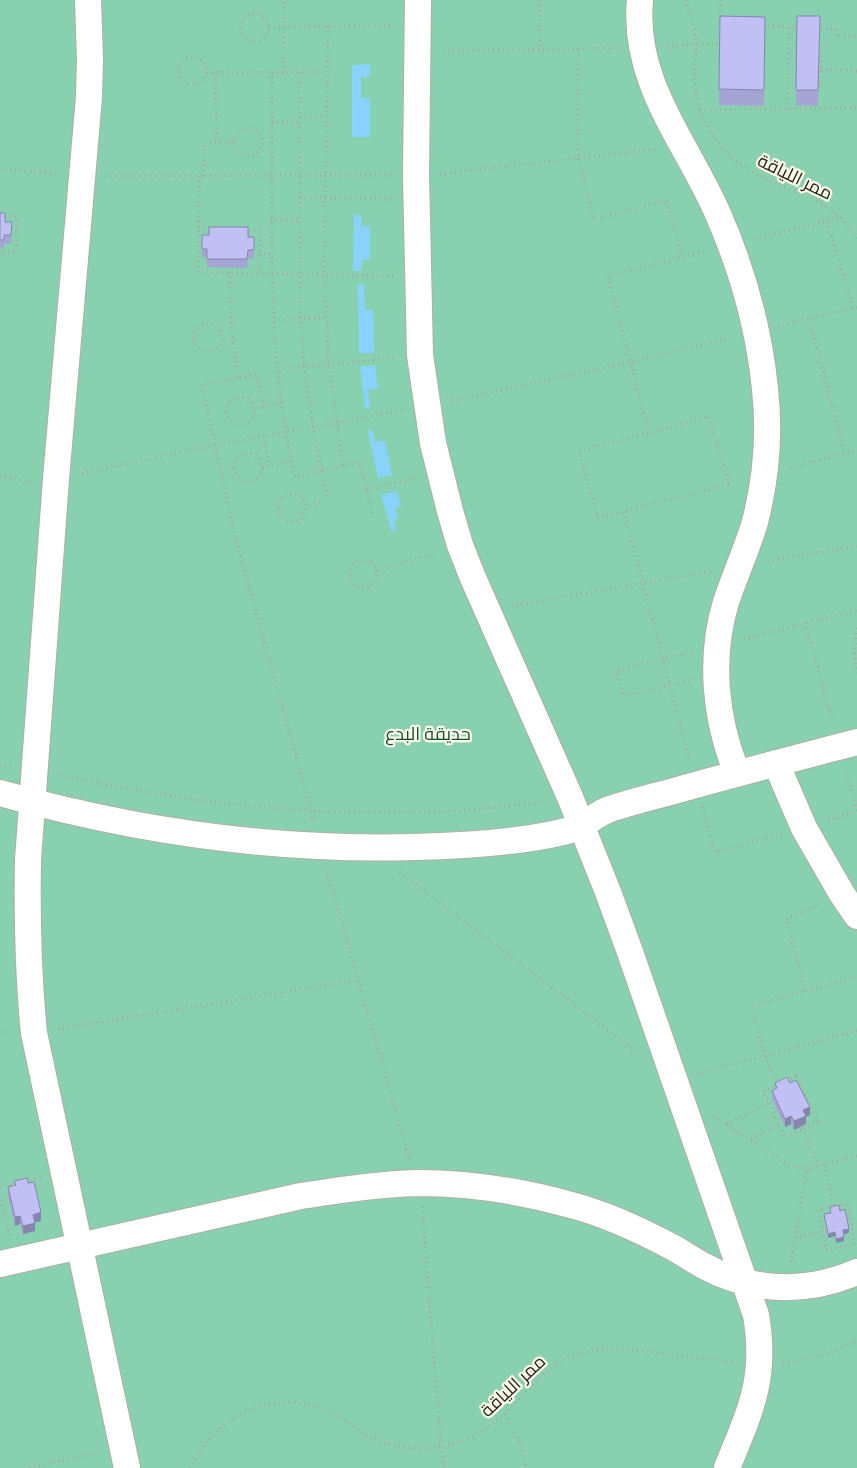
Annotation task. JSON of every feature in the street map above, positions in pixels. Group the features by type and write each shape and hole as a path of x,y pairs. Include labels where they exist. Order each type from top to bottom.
{"street":[{"path":"88,0 89,97 56,479 28,860 28,976 34,1033 124,1458"},
{"path":"640,0 639,29 645,65 653,88 682,146 702,180 731,245 749,302 766,389 767,447 764,474 755,521 724,611 717,659 719,714 733,763"},
{"path":"418,13 432,177 420,356 439,471 460,545 486,611 570,797 630,952 756,1315 760,1364 755,1396 727,1468"},
{"path":"0,793 90,816 176,832 262,843 377,848 447,846 550,834 582,826 608,809 733,763 776,763 848,744"},
{"path":"776,763 804,828 857,916"},
{"path":"8,1263 301,1196 339,1190 417,1183 497,1188 572,1205 641,1231 673,1247 704,1266 745,1283 787,1288 819,1284 857,1272"}],"path":[{"path":"284,0 284,73"},
{"path":"539,0 540,49"},
{"name":"ممر اللياقة","path":"686,0 695,32 694,81 700,110 714,138 743,167 769,181 814,198 828,207 840,217 857,238"},
{"path":"721,0 719,24 729,25"},
{"path":"269,27 328,26 418,13"},
{"path":"254,14 264,17 269,27 265,37 256,42 245,38 240,28 244,18 254,14"},
{"path":"328,26 324,175 324,274 329,364 343,466"},
{"path":"759,26 836,29 836,36 857,37"},
{"path":"787,109 789,27"},
{"path":"439,51 642,48 720,43"},
{"path":"578,49 578,158 594,220 667,200 682,257"},
{"path":"819,50 822,50 821,85 819,85"},
{"path":"195,56 205,62 207,73 205,79 195,85 184,81 179,71 184,60 195,56"},
{"path":"822,69 857,71"},
{"path":"272,72 271,220 274,320 281,403 291,461 295,477 360,462 373,517"},
{"path":"299,72 300,319 304,367 326,493 325,498 320,503 306,506"},
{"path":"207,73 326,72"},
{"path":"215,73 217,142"},
{"path":"700,110 857,108"},
{"path":"300,117 325,117"},
{"path":"272,122 299,122"},
{"path":"244,128 255,129 262,139 260,150 250,156 239,153 234,143 235,136 244,128"},
{"path":"204,176 204,142 234,143"},
{"path":"0,168 81,177 272,175 432,177 682,146"},
{"path":"432,177 440,165"},
{"path":"200,176 198,272 369,275"},
{"path":"300,198 375,199"},
{"path":"0,217 17,217 16,253 0,252"},
{"path":"650,433 608,276 840,217"},
{"path":"271,220 300,221"},
{"path":"0,476 30,482 56,479 214,445 427,406 631,362 855,307 827,220"},
{"path":"199,229 216,230"},
{"path":"242,230 260,231 259,273"},
{"path":"260,254 272,254"},
{"path":"230,272 231,334 239,378"},
{"path":"274,320 326,318"},
{"path":"809,319 845,453"},
{"path":"212,324 220,330 222,340 220,345 212,351 202,350 195,343 195,332 202,325 212,324"},
{"path":"278,369 379,359"},
{"path":"264,407 257,374 202,385 234,536 320,847 417,1183 423,1217 441,1447 446,1468"},
{"path":"238,397 248,400 253,408 252,419 243,425 233,424 226,416 226,406 233,398 238,397"},
{"path":"253,408 281,403"},
{"path":"729,484 709,417 579,451 598,518 624,512 857,450"},
{"path":"264,436 270,465"},
{"path":"248,452 258,457 262,467 258,477 248,481 238,477 234,466 238,456 248,452"},
{"path":"262,467 291,461"},
{"path":"366,490 398,482"},
{"path":"290,493 301,496 306,506 303,516 294,522 283,519 278,509 280,499 290,493"},
{"path":"624,512 642,583"},
{"path":"377,571 460,545"},
{"path":"486,611 857,546"},
{"path":"361,560 371,562 377,571 376,581 368,588 358,587 353,584 349,575 352,565 361,560"},
{"path":"806,623 848,744 857,811"},
{"path":"857,628 854,651 857,673"},
{"path":"690,765 733,763"},
{"path":"0,765 172,796 218,802 310,809 397,813 440,812 483,809 570,797"},
{"path":"377,848 395,868 633,1049 672,1072 765,1056 857,1031"},
{"path":"805,991 786,919 842,894"},
{"path":"778,1084 765,1056 751,1006 857,977"},
{"path":"0,1032 34,1033 359,980"},
{"path":"796,1076 818,1122 785,1138 768,1103 763,1091 796,1076"},
{"path":"727,1124 768,1103"},
{"path":"710,1120 707,1111 793,1167 807,1169 857,1156"},
{"path":"751,1140 778,1124"},
{"path":"802,1129 819,1166"},
{"path":"824,1165 834,1206"},
{"path":"787,1288 807,1169"},
{"path":"0,1187 64,1173"},
{"path":"0,1194 8,1263"},
{"path":"848,1204 852,1225 855,1245 826,1250 818,1210 848,1204"},
{"path":"852,1225 857,1224"},
{"path":"796,1238 823,1232"},
{"name":"ممر اللياقة","path":"190,1468 216,1432 228,1421 243,1413 275,1403 309,1404 340,1417 366,1435 395,1446 410,1448 441,1447 456,1444 482,1432 505,1414 548,1369 587,1351 616,1349 760,1364 793,1362 810,1358 826,1354 857,1341"},
{"path":"505,1414 520,1447 526,1468"},
{"path":"29,1468 124,1458"}],"green space":[{"name":"حديقة البدع","path":"0,0 857,0 857,1468 0,1468"}],"water":[{"path":"370,64 370,77 361,77 361,98 370,98 370,137 352,137 352,65"},
{"path":"354,215 361,215 362,226 370,226 370,260 362,260 362,270 353,271"},
{"path":"358,284 364,284 365,310 373,310 374,353 359,353"},
{"path":"375,365 378,389 368,390 370,408 365,408 360,367"},
{"path":"373,430 375,442 385,441 392,475 378,478 368,431"},
{"path":"397,491 401,506 395,508 398,518 394,520 396,530 392,531 393,536 381,495"}],"building":[{"path":"720,16 765,17 764,90 719,89"},
{"path":"797,16 820,16 818,90 796,90"},
{"path":"0,213 5,213 5,222 12,222 11,235 4,235 4,240 0,240"},
{"path":"209,227 248,227 248,237 254,237 254,250 248,250 247,259 207,259 207,249 202,249 202,235 209,235"},
{"path":"787,1077 790,1083 796,1080 810,1107 803,1110 806,1116 794,1121 791,1116 785,1119 772,1091 777,1088 775,1083"},
{"path":"27,1178 28,1183 34,1182 41,1212 33,1215 35,1223 23,1226 20,1216 15,1217 8,1187 16,1185 14,1181"},
{"path":"839,1205 840,1211 845,1209 849,1229 843,1230 844,1237 836,1239 835,1232 828,1234 824,1214 831,1213 830,1207"}]}
